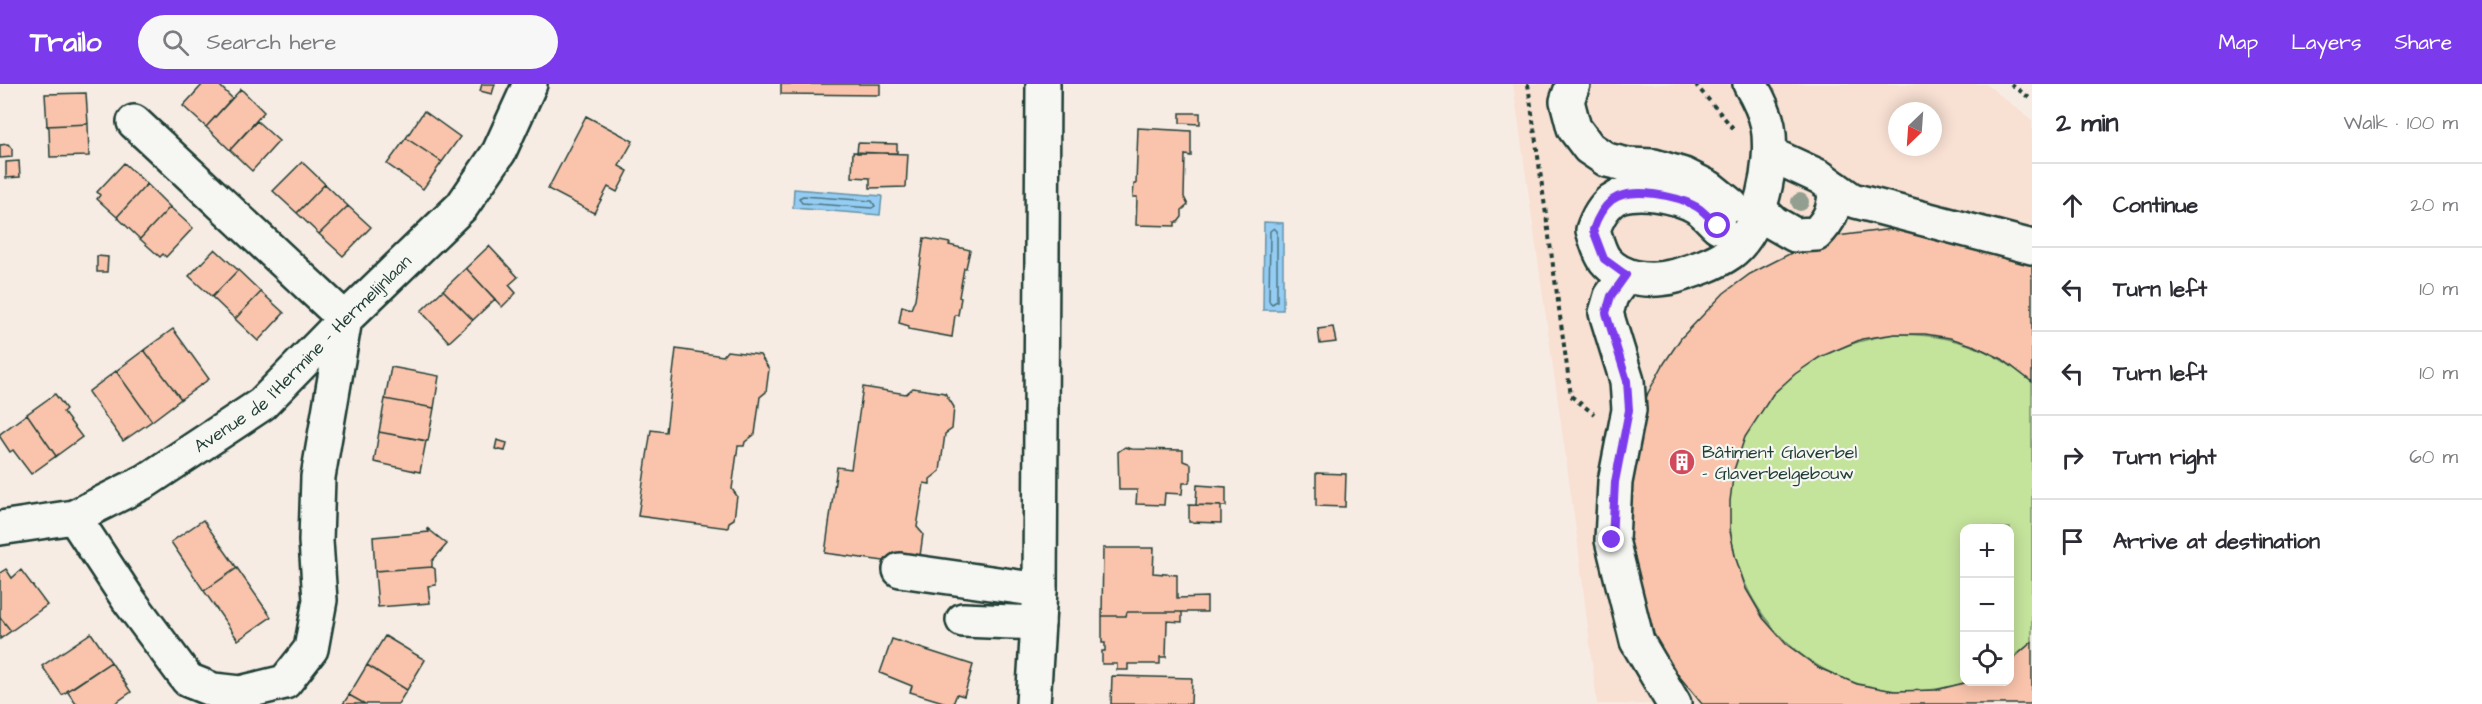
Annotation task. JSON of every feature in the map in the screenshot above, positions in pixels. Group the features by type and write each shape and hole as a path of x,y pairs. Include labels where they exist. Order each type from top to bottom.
{"street":[{"name":"Avenue de l'Hermine - Hermelijnlaan","path":"0,528 75,517 146,481 262,404 345,319 462,206 499,152 530,84"},
{"path":"1033,704 1040,590 1043,84"},
{"path":"1573,84 1567,101 1574,128 1589,148 1607,160 1628,165 1654,166 1684,175 1710,188 1736,214 1748,232 1732,252 1703,268 1658,281 1626,275 1604,259 1593,230 1599,213 1614,198 1639,193 1663,195 1697,207 1736,214 1774,223 1795,236 1816,234 1829,220 1835,203 1834,188"},
{"path":"1736,214 1766,182 1770,154 1768,125 1750,84"},
{"path":"75,517 128,599 188,680 213,690 240,693 285,682 311,649 320,600 316,541 318,477 345,319 134,122"},
{"path":"1770,154 1820,177 1852,200 2032,247"},
{"path":"1626,275 1611,296 1606,313 1627,381 1629,410 1615,482 1612,540 1637,641 1674,704"},
{"path":"900,570 1040,590"},
{"path":"963,620 1038,623"}],"path":[{"path":"1528,84 1571,396 1598,417"},
{"path":"1695,84 1739,135"},
{"path":"2011,84 2032,100"}],"shaded area":[{"path":"1513,84 1986,84 2032,120 2032,704 1597,704 1577,537"}],"green space":[{"path":"1895,334 1933,336 1968,344 2000,359 2032,382 2032,642 2014,658 2014,524 1960,524 1960,684 1951,687 1898,691 1864,686 1831,673 1794,649 1764,617 1744,580 1732,540 1729,498 1737,457 1755,418 1784,383 1796,373 1822,356 1865,340"}],"water":[{"path":"794,189 882,196 880,215 793,208"},
{"path":"1264,222 1283,223 1283,310 1263,310"}],"building":[{"path":"203,84 218,84 232,98 206,127 183,106"},
{"path":"482,84 495,84 492,94 480,91"},
{"path":"781,84 880,84 880,95 781,94"},
{"path":"241,89 264,112 230,150 206,127"},
{"path":"86,93 88,124 47,126 45,94"},
{"path":"424,111 460,137 442,162 406,138"},
{"path":"1180,113 1200,113 1200,124 1180,123"},
{"path":"586,116 633,141 619,166 628,171 617,192 608,187 594,213 548,189"},
{"path":"257,121 279,141 252,171 230,150"},
{"path":"88,124 89,156 50,157 47,126"},
{"path":"1138,128 1191,131 1191,156 1185,155 1184,197 1188,205 1182,210 1182,217 1175,222 1175,226 1136,225 1137,197 1133,197 1134,184 1136,184"},
{"path":"406,138 442,162 423,189 387,164"},
{"path":"858,143 897,144 897,153 857,153"},
{"path":"8,144 12,149 12,157 0,158 0,145"},
{"path":"853,152 908,154 906,187 870,188 870,178 852,177"},
{"path":"19,161 20,177 6,178 6,162"},
{"path":"302,162 325,184 297,213 273,191"},
{"path":"124,163 147,184 117,217 97,199 100,195 97,192"},
{"path":"147,184 170,207 140,239 117,217"},
{"path":"325,184 348,206 319,234 297,213"},
{"path":"348,206 371,227 343,256 319,234"},
{"path":"170,207 193,228 166,257 163,254 160,257 140,239"},
{"name":"Bâtiment Glaverbel - Glaverbelgebouw","path":"1900,228 2032,259 2032,382 2002,359 1975,346 1950,338 1925,334 1895,334 1862,339 1820,357 1795,374 1773,394 1745,437 1734,470 1730,501 1730,531 1735,556 1746,589 1763,618 1786,644 1819,668 1857,684 1894,691 1936,690 1960,684 1960,686 2014,686 2014,658 2032,642 2032,704 1702,704 1670,665 1641,609 1626,547 1637,422 1648,393 1681,338 1724,293 1750,274 1807,245 1837,236"},
{"path":"924,238 970,250 966,268 964,268 959,297 961,298 958,315 955,315 952,337 908,329 909,326 899,323 902,306 911,309 915,299"},
{"path":"489,246 518,277 509,285 516,293 502,307 466,268"},
{"path":"215,249 238,270 212,297 189,276"},
{"path":"97,256 108,257 107,272 97,272"},
{"path":"466,268 495,299 473,320 443,290"},
{"path":"238,270 261,292 235,319 212,297"},
{"path":"443,290 473,320 449,342 421,311"},
{"path":"261,292 284,313 258,341 235,319"},
{"path":"1333,327 1336,342 1320,344 1318,329"},
{"path":"173,329 209,379 181,399 144,350"},
{"path":"676,349 723,356 727,351 760,355 769,369 766,392 760,397 755,434 745,442 744,446 738,446 732,489 737,496 734,519 729,522 728,528 638,516 651,430 666,432"},
{"path":"144,350 181,399 152,421 116,371"},
{"path":"391,367 439,376 434,408 385,399"},
{"path":"116,371 152,421 123,441 88,392"},
{"path":"863,387 906,394 913,388 945,393 954,407 952,429 945,434 940,471 930,479 930,484 924,483 917,527 923,534 920,556 913,559 913,565 825,553 837,467 851,469"},
{"path":"55,394 66,409 63,412 82,437 56,456 27,414"},
{"path":"385,399 434,408 428,441 379,432"},
{"path":"27,414 56,456 31,474 13,450 10,452 0,437 0,434"},
{"path":"379,432 426,441 420,472 374,462"},
{"path":"497,440 507,443 505,451 495,449"},
{"path":"1125,447 1183,450 1183,461 1191,464 1191,479 1188,483 1183,483 1182,494 1165,493 1164,505 1136,504 1137,490 1119,490 1118,452"},
{"path":"1316,473 1346,474 1345,507 1316,506"},
{"path":"1197,485 1226,487 1226,506 1196,505"},
{"path":"1189,505 1221,506 1221,523 1189,522"},
{"path":"203,520 237,568 204,591 171,542"},
{"path":"427,528 447,544 432,561 432,567 375,571 373,537 429,532"},
{"path":"1103,548 1154,548 1153,573 1177,575 1177,598 1207,597 1207,612 1127,612 1126,616 1102,616"},
{"path":"432,567 435,569 436,585 428,586 430,603 378,607 375,571"},
{"path":"237,568 271,617 238,640 204,591"},
{"path":"6,569 12,578 21,570 47,605 11,631 0,617 0,573"},
{"path":"1127,612 1182,612 1182,622 1167,621 1166,657 1160,657 1160,664 1128,664 1128,670 1117,670 1117,664 1102,664 1102,651 1105,651 1105,643 1102,643 1102,616 1126,616"},
{"path":"0,617 11,631 0,639"},
{"path":"91,633 111,662 62,695 42,666"},
{"path":"385,636 425,660 407,690 367,665"},
{"path":"892,639 973,665 964,696 957,694 953,704 950,704 910,692 912,686 880,673"},
{"path":"111,662 131,692 114,704 76,704 67,691"},
{"path":"367,665 407,690 398,704 365,704 349,695"},
{"path":"1112,676 1192,678 1191,704 1111,704"},
{"path":"349,695 365,704 343,704"}],"place":[{"name":"Bâtiment Glaverbel - Glaverbelgebouw","path":"1682,462"}],"route":[{"path":"1612,540 1615,482 1629,410 1627,381 1606,313 1611,296 1626,275 1604,259 1593,230 1599,213 1614,198 1639,193 1663,195 1697,207 1718,226"}]}
